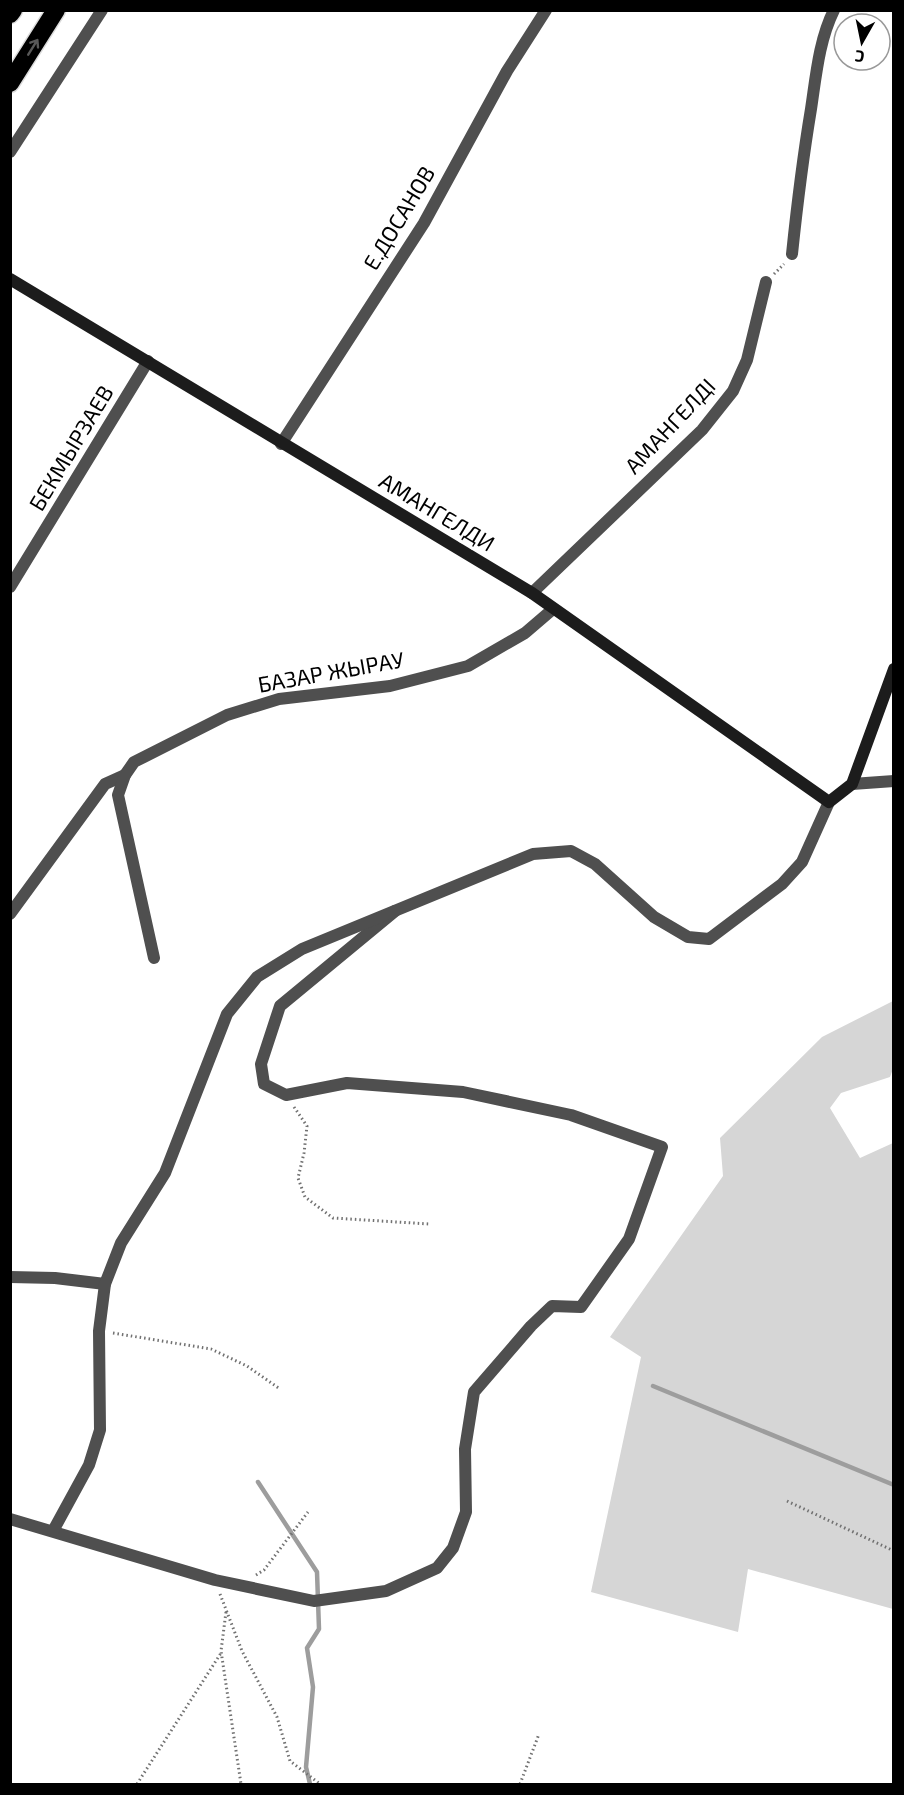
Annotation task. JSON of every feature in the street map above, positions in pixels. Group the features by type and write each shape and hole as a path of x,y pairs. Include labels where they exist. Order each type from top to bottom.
{"highway":[{"path":"10,14 13,10"},
{"path":"10,83 56,10"}],"main road":[{"name":"АМАНГЕЛДИ","path":"10,279 532,593 829,802"},
{"path":"829,802 852,784 894,669"}],"street":[{"path":"10,152 102,10"},
{"name":"Е.ДОСАНОВ","path":"281,444 424,223 507,71 546,10"},
{"path":"792,255 817,66 834,10"},
{"name":"АМАНГЕЛДІ","path":"532,593 702,430 733,391 747,360 766,282"},
{"name":"БЕКМЫРЗАЕВ","path":"10,587 148,361"},
{"name":"БАЗАР ЖЫРАУ","path":"10,914 105,784 125,775 134,762 227,715 279,699 390,686 468,666 525,633 553,609"},
{"path":"125,775 118,795 154,958"},
{"path":"852,784 894,782"},
{"path":"53,1531 89,1465 100,1430 99,1331 105,1284 121,1243 165,1173 227,1014 257,977 302,949 534,854 571,851 595,864 654,917 688,937 709,939 782,884 802,862 829,802"},
{"path":"10,1519 215,1580 314,1601 386,1591 437,1568 453,1548 466,1512 465,1449 474,1392 531,1326 552,1306 581,1307 629,1239 662,1147 571,1115 463,1092 347,1083 286,1095 264,1084 261,1064 280,1006 395,911"},
{"path":"10,1277 55,1278 105,1284"}],"path":[{"path":"766,282 792,255"},
{"path":"286,1095 307,1126 298,1178 305,1197 333,1218 429,1224"},
{"path":"99,1331 211,1349 247,1365 280,1389"},
{"path":"788,1501 894,1551"},
{"path":"239,1585 264,1569 308,1512"},
{"path":"215,1580 242,1651 277,1717 290,1761 320,1785"},
{"path":"226,1611 221,1651 241,1785"},
{"path":"137,1785 221,1651"},
{"path":"519,1785 539,1734"}],"shaded area":[{"path":"893,1001 894,1066 890,1077 841,1093 830,1108 860,1158 893,1143 893,1609 748,1569 738,1632 591,1592 641,1357 610,1337 723,1176 720,1138 822,1037"}],"waterway":[{"path":"653,1386 894,1485"},
{"path":"258,1482 317,1572 319,1629 307,1648 313,1687 306,1767 310,1784"}]}
